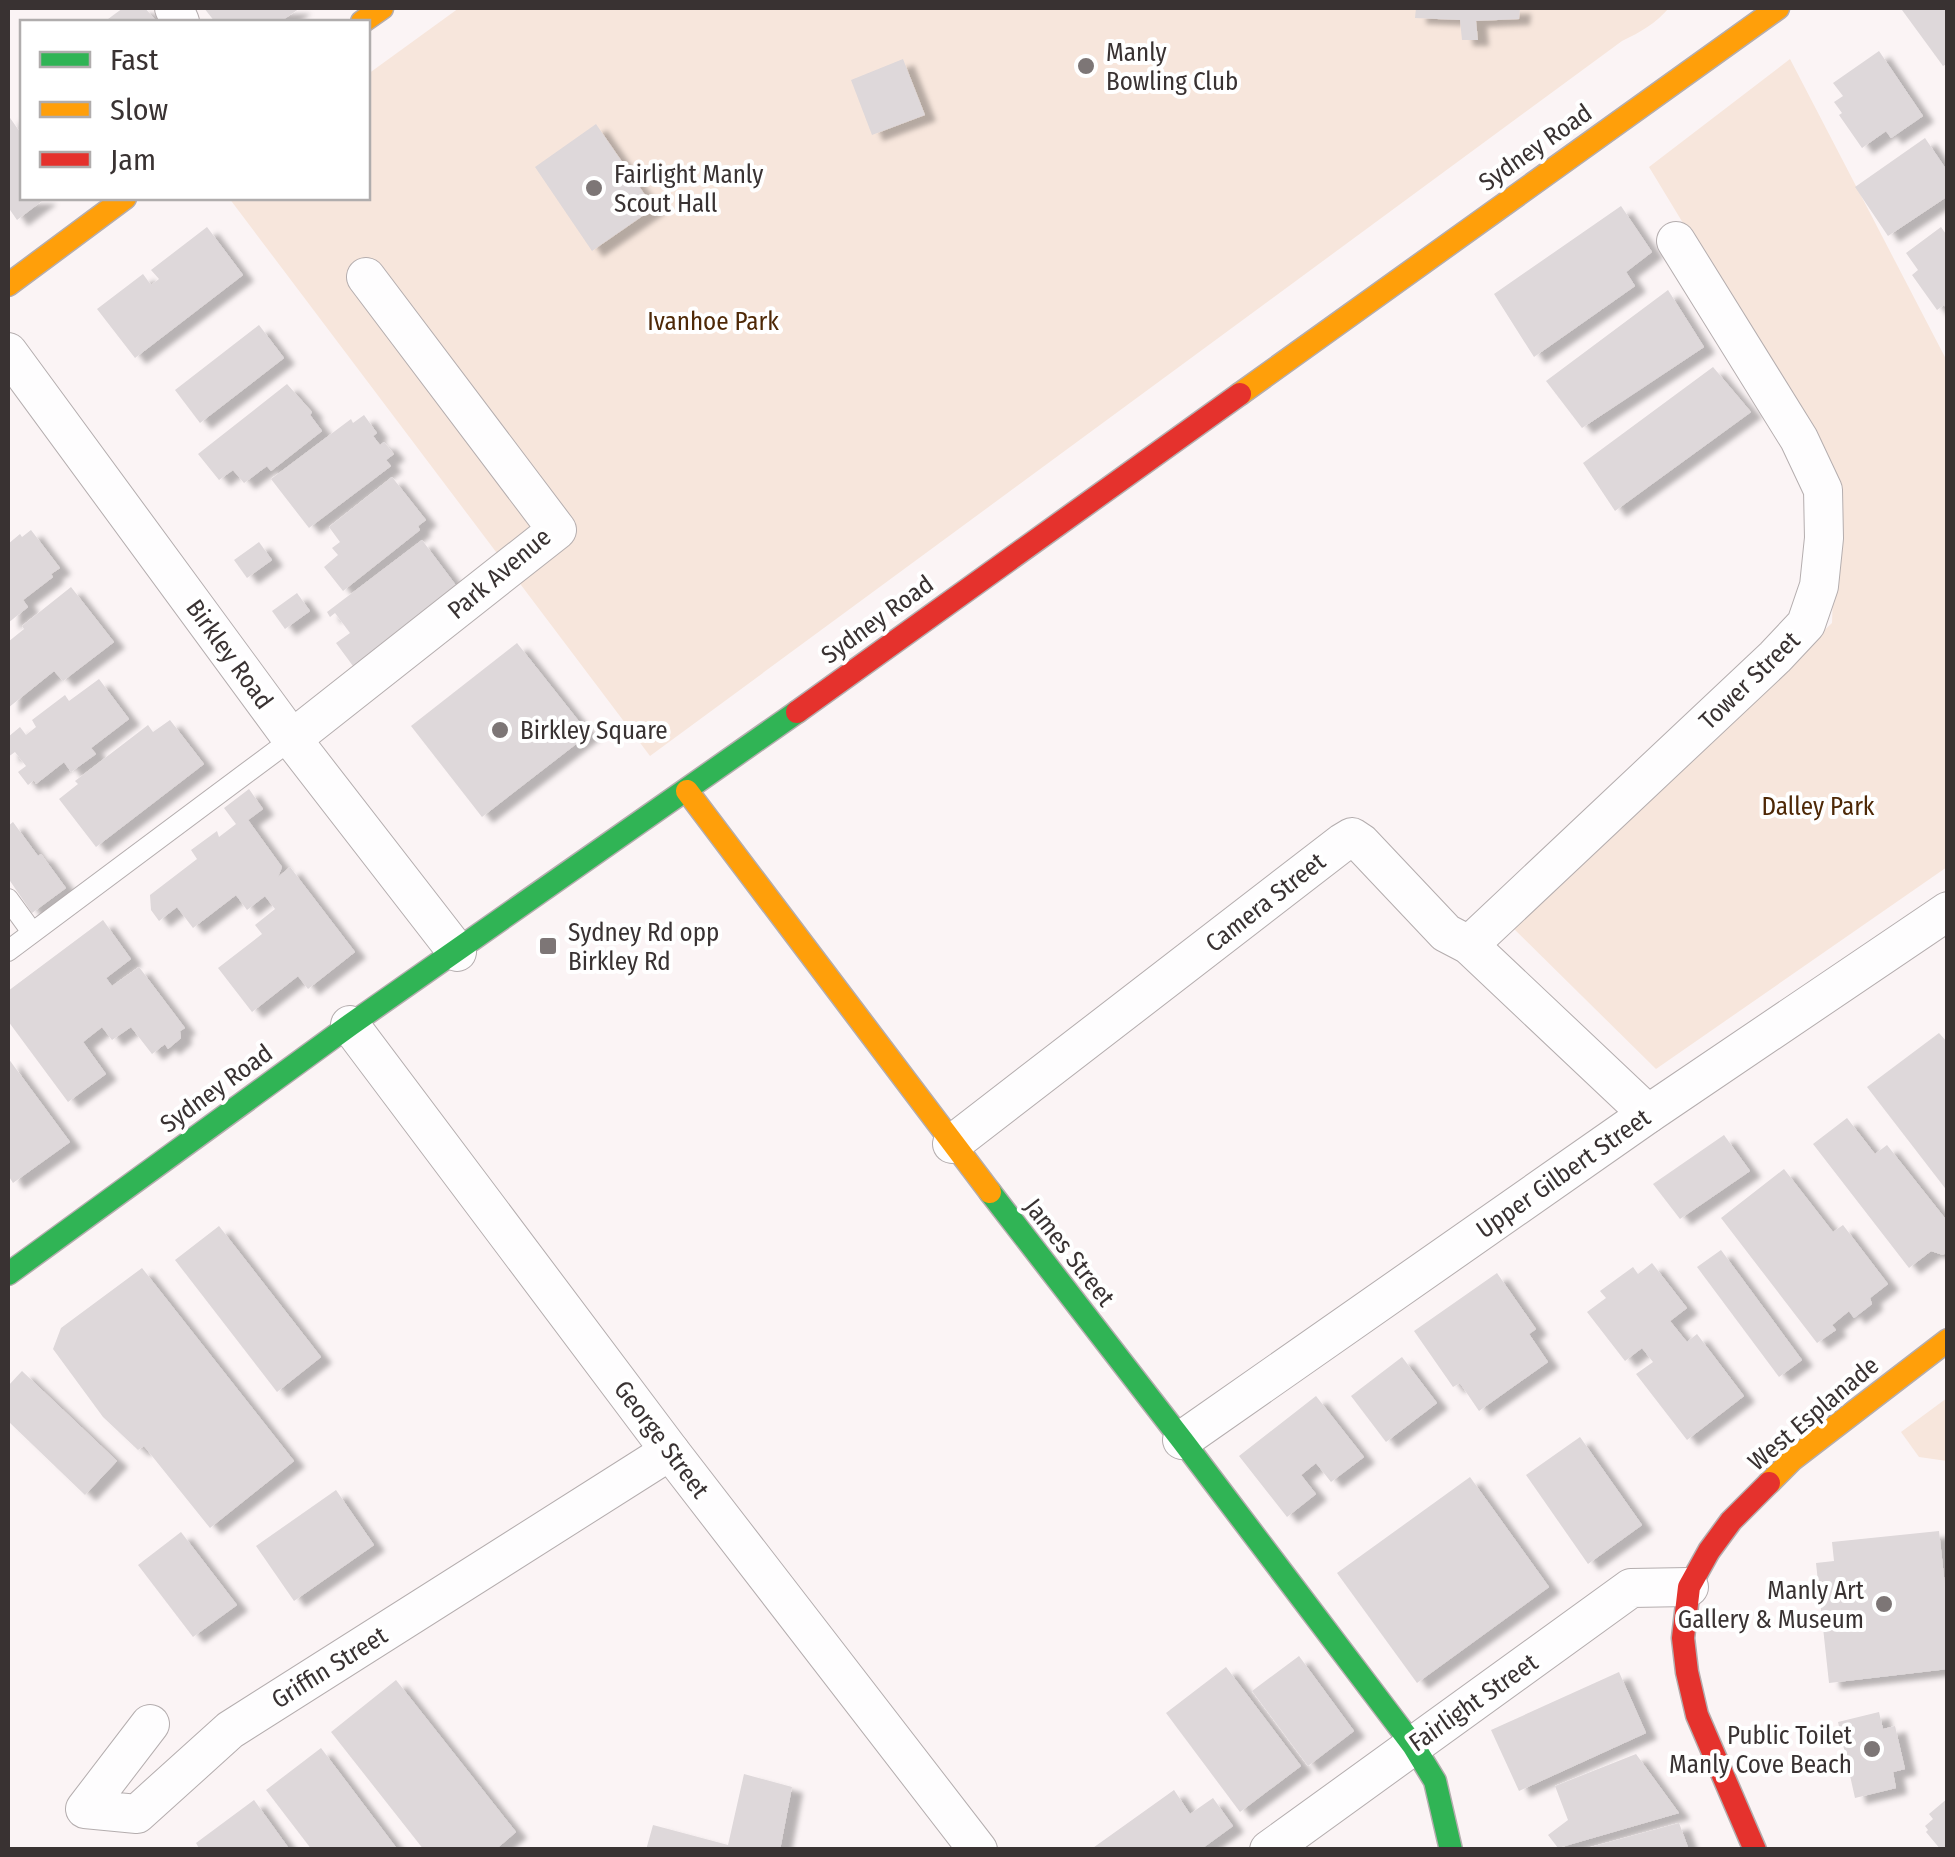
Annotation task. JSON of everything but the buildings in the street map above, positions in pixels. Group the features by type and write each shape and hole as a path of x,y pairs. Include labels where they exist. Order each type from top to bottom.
{"main road":[{"name":"Sydney Road","path":"8,1274 350,1025 686,791 1778,8"},
{"path":"8,286 122,200"},
{"name":"James Street","path":"686,791 1413,1744 1435,1781 1451,1850"},
{"name":"West Esplanade","path":"1689,1587 1731,1521 1793,1459 1948,1340"},
{"path":"1689,1587 1683,1638 1697,1715 1755,1850"}],"street":[{"name":"Tower Street","path":"1469,945 1785,646 1806,624 1819,586 1823,490 1799,440 1676,241"},
{"name":"Park Avenue","path":"292,739 557,530 366,276"},
{"name":"Birkley Road","path":"8,352 292,739 457,952"},
{"name":"Camera Street","path":"952,1144 1352,837 1446,933 1469,945 1648,1114"},
{"name":"Upper Gilbert Street","path":"1182,1440 1648,1114 1948,912"},
{"name":"George Street","path":"350,1025 978,1850"},
{"name":"Griffin Street","path":"150,1724 84,1809 136,1814 230,1730 670,1450"},
{"name":"Fairlight Street","path":"1268,1850 1631,1588 1689,1587"}],"lane":[{"path":"8,951 292,739"},
{"path":"8,898 32,932"}],"green space":[{"name":"Ivanhoe Park","path":"459,8 1669,8 650,756 231,200 370,200 370,73"},
{"name":"Dalley Park","path":"1790,59 1947,361 1947,867 1656,1069 1509,924 1832,623 1837,477 1649,167"},
{"path":"1947,1398 1947,1461 1919,1457 1901,1432"}],"traffic: fast":[{"path":"8,1274 350,1025 797,712"},
{"path":"990,1192 1413,1745 1435,1781 1451,1850"}],"traffic: slow":[{"path":"365,20 382,8"},
{"path":"1240,394 1778,8"},
{"path":"8,285 122,200"},
{"path":"687,791 990,1192"},
{"path":"1769,1483 1793,1459 1948,1340"}],"traffic: jam":[{"path":"797,712 1240,394"},
{"path":"1755,1850 1697,1715 1683,1638 1689,1587 1731,1521 1769,1483"}],"place":[{"name":"Manly Bowling Club","path":"1086,66"},
{"name":"Fairlight Manly Scout Hall","path":"594,188"},
{"name":"Birkley Square","path":"500,730"},
{"name":"Sydney Rd opp Birkley Rd","path":"548,946"},
{"name":"Manly Art Gallery & Museum","path":"1884,1604"},
{"name":"Public Toilet Manly Cove Beach","path":"1872,1749"}]}
